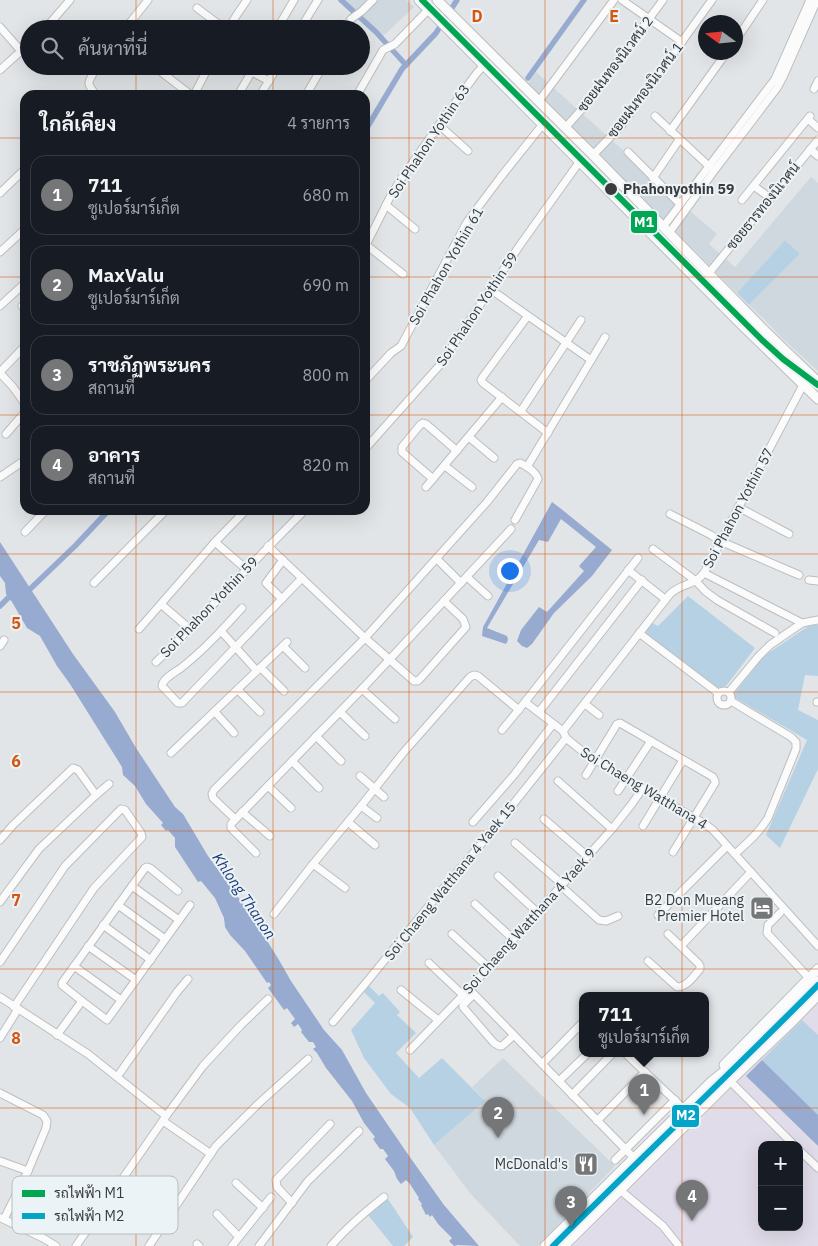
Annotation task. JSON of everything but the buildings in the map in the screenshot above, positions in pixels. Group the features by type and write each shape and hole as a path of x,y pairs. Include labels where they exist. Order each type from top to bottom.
{"main road":[{"path":"418,0 818,399"},
{"path":"437,0 593,155 766,332 818,382"},
{"path":"512,94 521,83"},
{"path":"545,1246 712,1081 736,1062 788,1012 813,980 818,969"},
{"path":"712,1081 730,1058 813,980"},
{"path":"564,1246 818,995"}],"street":[{"path":"52,20 70,0"},
{"path":"132,20 148,0"},
{"path":"233,20 247,0"},
{"path":"282,20 294,0"},
{"path":"306,20 318,0"},
{"path":"350,20 374,0"},
{"path":"539,102 614,0"},
{"path":"622,0 682,42"},
{"name":"ซอยฝนทองนิเวศน์ 2","path":"565,128 582,109 664,0"},
{"name":"ซอยฝนทองนิเวศน์ 1","path":"593,155 621,126 712,0"},
{"path":"743,30 763,0"},
{"path":"666,230 680,204 777,88 783,77 809,0"},
{"path":"796,38 817,0"},
{"path":"197,8 214,20"},
{"path":"370,72 383,50 395,44 428,10"},
{"path":"0,27 20,50"},
{"path":"0,70 20,52"},
{"path":"670,131 721,60"},
{"name":"Soi Phahon Yothin 63","path":"370,235 401,179 484,65"},
{"path":"92,75 88,83 92,90"},
{"path":"166,75 186,90"},
{"path":"196,90 204,75"},
{"path":"241,90 250,75"},
{"path":"262,75 269,81"},
{"path":"263,90 273,75"},
{"path":"309,90 317,75"},
{"path":"360,90 369,75"},
{"path":"814,89 818,81"},
{"path":"655,116 711,168"},
{"path":"742,200 809,118 818,128"},
{"name":"Soi Phahon Yothin 61","path":"370,375 391,353 401,346 467,222 543,124"},
{"path":"439,125 468,152"},
{"path":"653,178 680,140"},
{"name":"ซอยธารทองนิเวศน์","path":"709,273 818,140"},
{"path":"810,149 818,156"},
{"path":"628,152 680,204"},
{"name":"Soi Phahon Yothin 59","path":"370,443 439,366 490,289 580,161"},
{"path":"666,230 711,168"},
{"path":"0,193 20,174"},
{"path":"754,186 770,198"},
{"path":"386,205 415,228"},
{"path":"0,252 20,234"},
{"path":"370,249 403,274"},
{"path":"0,306 20,288"},
{"path":"490,289 591,360"},
{"path":"527,316 481,380 548,433"},
{"path":"521,411 581,320"},
{"path":"527,467 605,338"},
{"path":"20,351 0,372 20,397"},
{"name":"Soi Phahon Yothin 57","path":"564,734 584,704 665,599 674,590 696,581 704,573 803,385"},
{"path":"426,488 502,397"},
{"path":"6,434 20,418"},
{"path":"433,479 401,450 420,425 426,424 457,451"},
{"path":"469,437 494,458"},
{"path":"0,477 20,463"},
{"path":"235,819 213,798 214,790 365,638 487,502 517,464 521,463 538,479 515,520"},
{"path":"445,466 472,487"},
{"path":"738,508 789,534"},
{"path":"670,514 711,534 720,541 799,574"},
{"path":"26,532 41,515"},
{"path":"94,583 161,515"},
{"path":"140,629 215,542 241,515"},
{"name":"Soi Phahon Yothin 59","path":"156,662 190,629 268,546 301,515"},
{"path":"256,853 231,828 230,824 390,660 511,529"},
{"path":"215,542 246,570"},
{"path":"268,546 365,638 414,681 419,680 466,627 463,619 444,601"},
{"path":"653,548 696,581 717,600 775,633"},
{"path":"502,730 638,558"},
{"path":"436,559 461,583"},
{"path":"282,599 266,583 283,560"},
{"path":"628,570 665,599"},
{"path":"704,573 802,623"},
{"path":"467,577 488,596"},
{"path":"242,608 207,646 163,681 162,686 178,703 182,703 302,578"},
{"path":"539,712 642,580"},
{"path":"810,580 818,581"},
{"path":"162,605 190,629"},
{"path":"728,692 770,645 802,623 818,620"},
{"path":"221,631 284,691"},
{"path":"639,633 718,693"},
{"path":"171,753 285,644 305,668"},
{"path":"274,914 403,753 472,676 478,676 519,710"},
{"path":"362,689 395,719"},
{"path":"238,690 260,712"},
{"path":"724,690 728,692 731,696 727,705 720,704 717,700 718,693 724,690"},
{"path":"730,701 791,737 796,742 796,750 768,818 754,837 735,854"},
{"name":"Soi Chaeng Watthana 4","path":"525,702 553,724 582,752 712,830 818,946"},
{"path":"584,704 599,715"},
{"path":"215,712 234,733"},
{"path":"340,712 365,736"},
{"path":"586,775 617,724 620,723 713,776 715,781 673,852"},
{"path":"473,822 514,775 553,724"},
{"name":"Soi Chaeng Watthana 4 Yaek 15","path":"333,1022 487,837 564,734"},
{"path":"316,736 341,761"},
{"path":"618,791 651,741"},
{"path":"292,760 320,788"},
{"path":"643,826 683,760"},
{"path":"0,840 13,825 73,768 78,770 96,795"},
{"path":"360,776 384,798"},
{"path":"558,781 612,829"},
{"path":"0,902 39,849 109,784"},
{"path":"268,786 291,808"},
{"name":"Soi Chaeng Watthana 4 Yaek 9","path":"410,1050 438,1020 468,993 488,967 612,829 643,788"},
{"path":"361,806 377,818"},
{"path":"0,962 65,866 121,809 125,810 142,833 142,837 94,888 16,1008 0,1038"},
{"path":"242,812 270,836"},
{"path":"544,819 586,856"},
{"path":"348,822 375,845"},
{"path":"515,842 600,920 606,921 618,916"},
{"path":"658,915 727,846"},
{"path":"313,864 344,888"},
{"path":"178,891 150,868 147,866 144,868 62,985 107,1020 190,905"},
{"path":"681,946 751,872"},
{"path":"498,876 537,912"},
{"path":"132,886 179,920"},
{"path":"474,904 513,939"},
{"path":"118,905 165,939"},
{"path":"780,913 768,925 767,932 813,980"},
{"path":"103,925 151,960"},
{"path":"452,934 488,967"},
{"path":"648,961 675,985 681,987 700,970 700,966 668,934"},
{"path":"88,946 136,980"},
{"path":"428,963 468,993 542,1064 634,1158"},
{"path":"74,966 121,1000"},
{"path":"117,1077 188,979"},
{"path":"401,990 438,1020"},
{"path":"468,993 463,1007 494,1043 502,1046 513,1036"},
{"path":"0,997 88,1054 164,1118 211,1154"},
{"path":"124,1176 203,1066 268,999"},
{"path":"57,1035 82,1002"},
{"path":"542,1064 579,1026"},
{"path":"559,1082 584,1057"},
{"path":"572,1095 609,1057"},
{"path":"629,1057 684,1108"},
{"path":"178,1203 216,1146 241,1120 308,1059"},
{"path":"597,1121 645,1072"},
{"path":"730,1080 790,1141"},
{"path":"0,1093 43,1115 47,1121 46,1128 25,1176"},
{"path":"615,1160 675,1100"},
{"path":"292,1204 277,1187 276,1180 330,1124"},
{"path":"259,1246 308,1181 359,1131"},
{"path":"803,1154 818,1168"},
{"path":"0,1161 28,1171"},
{"path":"236,1183 263,1208"},
{"path":"620,1190 663,1226 679,1246"},
{"path":"332,1246 342,1233 363,1213 384,1197"},
{"path":"232,1246 271,1198"},
{"path":"2,1218 12,1200"},
{"path":"217,1214 239,1237"},
{"path":"35,1234 56,1246"},
{"path":"76,1246 84,1234"},
{"path":"149,1246 157,1234"}],"shaded area":[{"path":"344,0 406,0 414,7 383,36 370,24 370,20 366,20"},
{"path":"536,72 625,152 628,148 653,173 650,177 717,234 709,244 735,267 811,177 818,183 818,371 749,305 800,254 785,240 737,293 528,84"},
{"path":"785,240 800,254 749,305 737,293"},
{"path":"552,502 612,550 592,576 554,613 532,644 527,648 522,646 517,641 521,630 539,607 547,612 584,571 579,566 596,547 561,519 548,542 539,540 487,628 507,636 506,644 482,636 483,627"},
{"path":"0,542 73,654 115,712 175,807 183,814 208,856 249,912 291,981 324,1030 342,1050 366,1093 444,1205 479,1246 454,1246 449,1241 452,1238 432,1215 430,1217 428,1214 426,1215 419,1198 410,1184 406,1180 401,1184 385,1159 388,1156 383,1149 380,1149 373,1139 375,1137 364,1123 352,1101 313,1049 316,1047 313,1042 309,1042 301,1032 302,1030 298,1024 294,1027 291,1023 295,1019 287,1008 284,1010 268,988 271,985 269,982 267,983 245,951 230,935 225,927 224,918 215,898 201,881 198,882 175,847 175,838 161,825 163,823 146,804 135,786 123,775 122,767 57,666 40,636 27,628 6,594 5,583 0,576"},
{"path":"688,596 755,648 726,686 717,688 645,633 652,623 658,626"},
{"path":"810,625 818,625 818,676 805,675 798,710 818,720 818,769 780,848 766,835 807,740 732,696 764,656"},
{"path":"369,986 379,996 383,993 400,1012 397,1015 416,1033 396,1053 419,1078 442,1058 485,1101 434,1145 410,1108 391,1094 364,1058 351,1030 375,1003 363,991"},
{"path":"818,1003 818,1246 573,1246"},
{"path":"802,1020 818,1035 818,1115 762,1060"},
{"path":"503,1058 615,1166 538,1246 520,1246 470,1193 434,1145 485,1101 472,1087"},
{"path":"762,1060 818,1115 818,1146 746,1076"},
{"path":"388,1199 413,1237 404,1246 393,1246 368,1215"}],"waterway":[{"path":"341,0 363,20"},
{"path":"370,123 402,69 436,33 457,0"},
{"path":"528,78 584,0"},
{"path":"370,27 406,65"},
{"path":"26,593 104,515"},
{"path":"0,606 13,593"}],"metro line":[{"name":"M1","path":"422,0 762,340 783,359 818,385"},
{"name":"M2","path":"553,1246 818,985"}],"place":[{"name":"Phahonyothin 59","path":"611,189"},
{"name":"B2 Don Mueang Premier Hotel","path":"762,908"},
{"name":"711","path":"644,1115"},
{"name":"MaxValu","path":"498,1138"},
{"name":"McDonald's","path":"586,1164"},
{"name":"อาคาร","path":"692,1221"},
{"name":"ราชภัฏพระนคร","path":"571,1227"}],"water label":[{"name":"Khlong Thanon","path":"244,896"}]}
